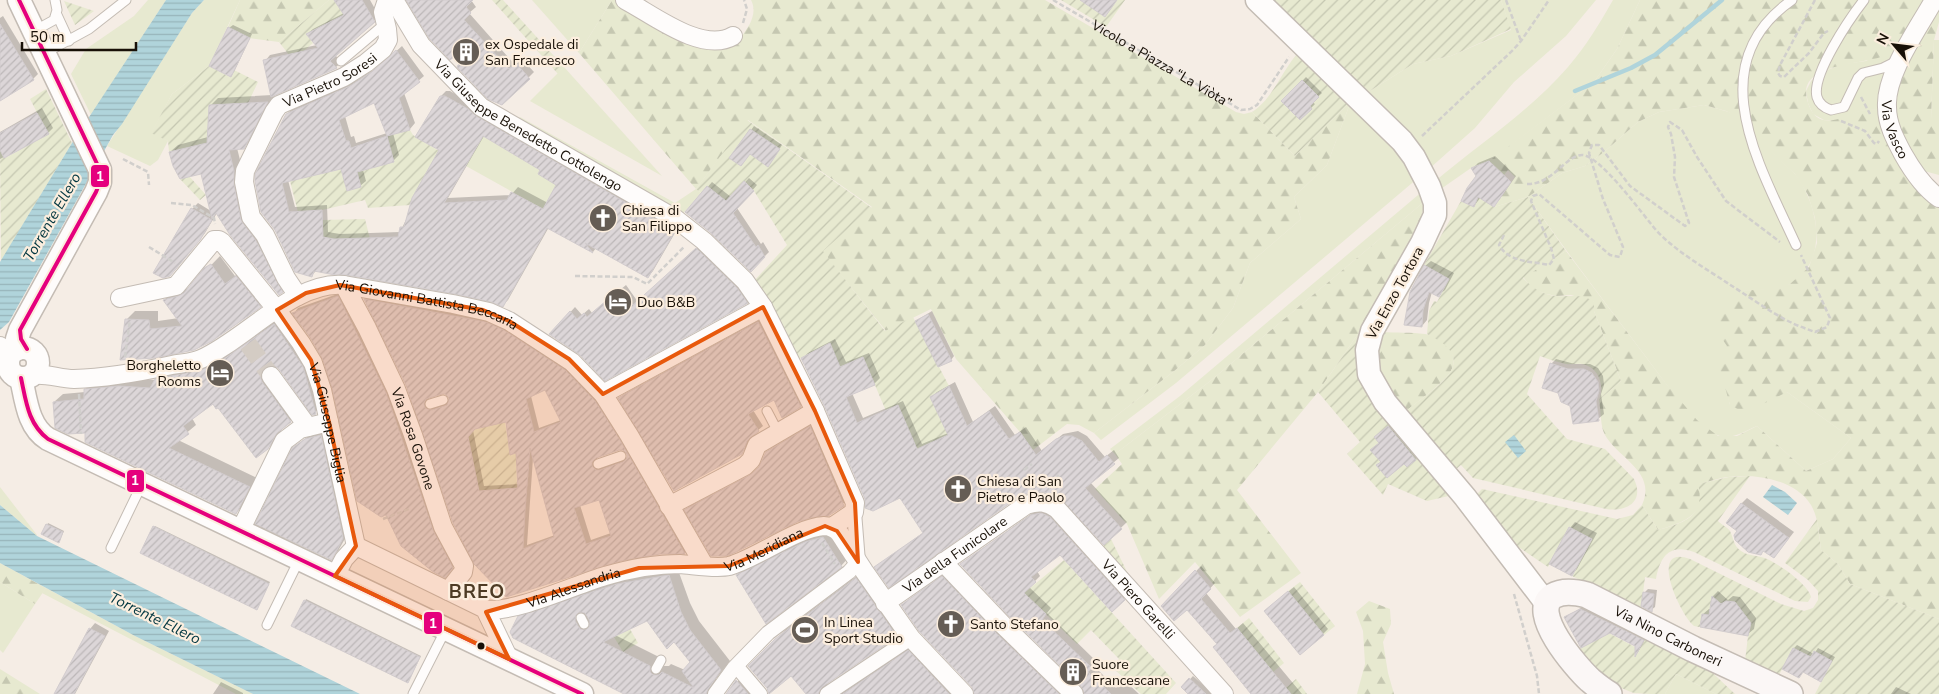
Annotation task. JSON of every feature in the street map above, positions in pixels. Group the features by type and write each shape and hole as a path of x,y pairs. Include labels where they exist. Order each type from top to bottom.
{"main road":[{"name":"Via Nino Carboneri","path":"1546,603 1553,596 1561,593 1570,592 1587,595 1693,649 1790,694"},
{"name":"Via Enzo Tortora","path":"1546,603 1546,620 1574,663 1590,680 1609,694"}],"street":[{"path":"19,0 100,170 100,182 96,192 22,361 32,422 41,434 582,694"},
{"name":"Via Pietro Soresi","path":"298,296 286,278 265,235 252,217 244,182 245,171 274,112 279,106 337,81 366,64 386,45 388,37 383,9 387,0"},
{"name":"Via Giuseppe Benedetto Cottolengo","path":"394,0 421,45 478,105 679,220 704,241 745,282 763,307 815,411 854,507"},
{"path":"626,0 685,33 714,41 732,36"},
{"name":"Via Enzo Tortora","path":"1257,0 1402,141 1418,147 1435,208 1432,225 1372,331 1367,345 1368,369 1374,384 1386,402 1465,497 1546,603"},
{"name":"Via Vasco","path":"1934,0 1895,72 1888,92 1887,108 1889,122 1895,139 1908,163 1926,187 1939,198"},
{"name":"Via Giuseppe Biglia","path":"120,298 176,286 214,240 217,239 222,242 277,310 301,342 311,360 322,390 356,546"},
{"name":"Via Giovanni Battista Beccaria","path":"22,361 69,378 88,378 146,371 194,361 245,340 277,310 298,296 322,288 344,285 453,304 498,315 572,362 603,394 629,435 704,565"},
{"name":"Via Rosa Govone","path":"344,285 408,412 441,522 464,566 463,572 448,591"},
{"path":"603,394 763,307"},
{"path":"271,376 308,427"},
{"path":"669,506 745,466 757,446 815,411"},
{"path":"240,531 284,440 298,430 329,422"},
{"name":"Via della Funicolare","path":"885,603 1026,505 1041,502 1053,505"},
{"name":"Via Piero Garelli","path":"1053,505 1133,591 1224,694"},
{"path":"851,571 854,507"},
{"name":"Via Meridiana","path":"665,564 729,566 801,533 824,530 854,507"},
{"path":"824,530 840,534 851,571 885,603 912,638 964,694"},
{"path":"335,576 344,559 356,546 485,608 509,659"},
{"path":"943,562 1002,624 1074,694"},
{"name":"Via Alessandria","path":"485,608 506,609 571,592 607,576 665,564"},
{"path":"715,694 734,668 769,632 851,571"},
{"path":"827,694 912,638"},
{"path":"737,667 760,694"}],"lane":[{"path":"55,0 57,16 69,41"},
{"path":"44,53 69,41 99,22 126,0"},
{"path":"1792,0 1763,26 1751,46 1744,77 1743,103 1749,134 1761,167 1796,245"},
{"path":"1864,0 1842,30 1819,77 1816,87 1820,103 1831,110 1844,107 1858,78 1863,73 1883,68 1902,58"},
{"path":"34,31 51,23 57,16"},
{"path":"341,61 386,23"},
{"path":"430,404 443,400"},
{"path":"767,411 778,432"},
{"path":"598,464 621,456"},
{"path":"111,548 142,484"},
{"path":"268,625 300,559"},
{"path":"413,694 446,629"},
{"path":"656,669 661,660"}],"path":[{"path":"732,36 738,31 746,16 747,6 744,0"},
{"name":"Vicolo a Piazza “La Viòta”","path":"1053,0 1241,110 1250,109 1258,105 1301,42"},
{"path":"1506,0 1522,41"},
{"path":"1418,147 1522,41 1549,0"},
{"path":"1504,235 1499,245 1503,251 1516,259 1549,265 1554,259 1551,248 1531,201 1533,196 1539,194 1610,255 1620,257 1623,247 1603,199 1590,157 1589,148 1592,144 1599,145 1630,186 1685,226 1689,223 1674,178 1675,157 1668,127 1670,122 1682,130 1696,157 1726,201 1782,243"},
{"path":"1527,184 1542,182 1571,160 1582,155 1590,157 1619,186 1657,232 1698,264 1790,322 1815,332 1827,327 1830,318 1796,245"},
{"path":"123,159 148,172 150,185"},
{"path":"172,203 192,205 214,218"},
{"path":"575,276 633,277 647,284 686,245"},
{"path":"149,247 163,256"},
{"path":"125,360 130,319"},
{"path":"79,388 81,442"},
{"path":"1024,470 1032,464"},
{"path":"1050,487 1060,479 1057,475"},
{"path":"383,519 408,509"},
{"path":"824,530 851,571"},
{"path":"1512,590 1520,612 1537,676 1538,694"}],"highlighted area":[{"path":"340,285 483,310 509,321 569,359 603,394 763,307 815,411 855,503 858,562 837,531 825,526 729,566 639,568 486,612 509,659 335,576 356,546 329,422 311,360 277,310 306,293"}],"green space":[{"path":"148,0 166,0 91,115 71,74 86,49 134,16"},
{"path":"204,0 240,0 209,66 172,94 152,132 168,141 158,160 150,166 107,146 192,13"},
{"path":"240,0 329,0 279,42 249,38 228,27"},
{"path":"329,0 334,0 344,15 306,34 313,43 293,60 279,42"},
{"path":"492,0 503,0 564,67 558,74"},
{"path":"532,0 612,0 579,53"},
{"path":"612,0 616,0 661,28 741,37 750,24 753,15 754,10 751,0 1045,0 1236,112 1244,114 1252,112 1295,156 1351,101 1327,165 1294,197 1301,219 1250,263 1233,308 1205,345 1094,433 1079,425 1067,424 1033,450 1020,432 956,359 931,309 886,331 822,251 872,207 748,120 696,189 579,53"},
{"path":"1061,0 1125,0 1106,27"},
{"path":"1268,0 1501,0 1511,29 1451,56 1413,64 1365,94"},
{"path":"1501,0 1596,0 1566,36 1514,82 1475,128 1429,169 1365,94 1413,64 1451,56 1511,30"},
{"path":"1613,0 1640,0 1617,49 1594,82 1489,161 1471,168 1438,191 1434,182 1521,113 1568,67 1581,51"},
{"path":"1640,0 1925,0 1902,42 1892,52 1881,57 1819,73 1810,81 1806,93 1811,110 1821,119 1834,120 1859,111 1879,109 1939,206 1939,619 1850,584 1838,564 1821,550 1817,521 1811,505 1796,490 1774,480 1739,476 1721,478 1699,484 1700,503 1692,515 1679,523 1658,530 1642,505 1645,484 1641,475 1611,444 1603,431 1599,400 1621,381 1594,311 1594,302 1571,295 1557,296 1546,294 1533,289 1523,277 1566,251 1667,385 1697,420 1718,436 1737,436 1757,426 1806,471 1833,459 1851,438 1787,392 1745,413 1730,405 1717,359 1727,346 1714,327 1721,303 1741,291 1790,284 1809,267 1817,243 1815,218 1808,195 1795,174 1777,158 1746,120 1726,111 1704,105 1659,112 1638,122 1585,166 1562,173 1528,197 1494,207 1515,177 1508,170 1504,175 1489,161 1594,82 1617,49"},
{"path":"64,1 94,11 75,25"},
{"path":"1939,8 1939,22 1934,40 1931,119 1939,119 1939,175 1924,171 1910,149 1896,117 1895,97 1898,84 1910,57"},
{"path":"1934,40 1939,40 1939,119 1931,119"},
{"path":"1899,45 1880,84 1879,109 1860,111 1836,121 1824,120 1813,114 1808,103 1806,91 1811,81 1819,73 1843,64 1866,61"},
{"path":"1300,51 1351,101 1295,156 1252,112 1266,99"},
{"path":"209,66 230,77 234,70 258,82 248,103 209,105 207,143 169,152 168,141 151,133 172,94"},
{"path":"564,67 662,176 530,101"},
{"path":"46,89 72,143 1,261 0,150 5,158 48,134 30,99"},
{"path":"1351,101 1405,157 1418,178 1176,383 1101,440 1094,433 1205,345 1233,308 1250,263 1301,219 1294,197 1327,165"},
{"path":"1704,105 1737,115 1747,121 1776,156 1796,175 1810,201 1816,232 1815,247 1811,261 1803,274 1790,284 1767,289 1741,291 1727,346 1725,383 1730,405 1787,392 1851,438 1833,459 1806,471 1757,426 1737,435 1722,437 1698,421 1669,388 1528,197 1562,173 1585,166 1638,122 1659,112"},
{"path":"520,117 675,203 696,189 701,193 681,216 517,120"},
{"path":"747,120 872,208 823,251 885,331 913,317 949,386 930,397 956,447 932,450 928,444 917,449 886,411 863,357 840,367 829,343 795,361 753,282 787,245 754,191 744,182 726,201 707,186 701,193 696,189"},
{"path":"410,130 413,135 439,151 412,198 410,205 368,208 365,200 322,210 298,212 290,181 341,169 347,191 361,187 357,172 394,162 387,136"},
{"path":"483,136 540,170 538,174 556,185 543,209 466,166"},
{"path":"189,176 206,195 200,200 180,179"},
{"path":"1424,190 1425,201 1209,382 1115,454 1110,449 1180,396"},
{"path":"1478,197 1494,207 1528,197 1566,251 1523,278 1542,293 1557,296 1581,296 1594,302 1594,311 1621,381 1599,400 1601,383 1593,369 1582,364 1566,364 1540,356 1527,394 1567,439 1605,449 1634,479 1637,494 1632,504 1627,507 1613,510 1606,509 1473,478 1461,465 1454,471 1405,412 1440,384 1449,374 1453,365 1452,355 1444,344 1427,334 1429,311 1434,301 1437,302 1449,279 1424,265 1461,201 1474,207"},
{"path":"1425,201 1419,227 1362,328 1318,392 1237,490 1301,573 1240,617 1195,562 1159,599 1127,524 1095,489 1122,464 1115,454 1209,382"},
{"path":"365,219 370,239 332,239 323,237 322,220"},
{"path":"1362,328 1359,342 1453,495 1427,501 1388,484 1383,495 1347,454 1360,442 1318,392"},
{"path":"1382,332 1420,333 1432,336 1445,343 1453,354 1453,367 1445,379 1405,412 1385,386 1376,361"},
{"path":"505,422 510,455 516,453 517,488 479,491 467,431"},
{"path":"1750,476 1718,521 1730,531 1738,549 1772,562 1786,570 1799,581 1809,592 1811,597 1808,602 1795,601 1694,552 1678,549 1663,558 1656,579 1645,577 1641,610 1572,576 1592,539 1569,527 1548,567 1514,544 1475,496 1482,489 1617,519 1633,515 1642,505 1658,530 1684,521 1696,511 1700,495 1698,484 1729,477"},
{"path":"0,487 37,535 37,536 0,505"},
{"path":"1817,519 1821,550 1838,564 1850,584 1939,619 1939,694 1815,694 1832,661 1814,651 1811,657 1793,648 1778,677 1745,661 1748,636 1694,626 1681,609 1675,596 1669,570 1671,561 1677,557 1690,559 1781,604 1804,611 1813,608 1818,600 1818,591 1808,580 1785,563"},
{"path":"1111,539 1132,582 1101,548"},
{"path":"1064,560 1176,683 1166,694 1141,694 1112,667 1119,659 1091,630 1077,644 1024,593"},
{"path":"0,563 46,588 35,604 0,582"},
{"path":"0,582 35,604 3,653 0,650"},
{"path":"1300,582 1335,626 1324,635 1288,591"},
{"path":"46,588 135,636 253,694 236,694 42,593"},
{"path":"1369,601 1390,609 1391,624 1383,642 1388,673 1394,694 1357,694 1365,664 1363,631 1356,612"},
{"path":"1249,618 1284,663 1273,672 1237,628"},
{"path":"630,629 638,643 623,652 614,637"},
{"path":"1601,629 1639,649 1647,636 1701,662 1735,694 1716,694 1676,674 1665,694 1634,693 1626,690 1603,675 1579,649 1602,637"},
{"path":"0,669 40,694 0,694"},
{"path":"1676,674 1716,694 1665,694"},
{"path":"1296,679 1307,694 1291,694 1286,688"}],"water":[{"name":"Torrente Ellero","path":"166,0 204,0 192,13 122,124 113,135 9,322 0,330 0,262 72,143"},
{"path":"1514,435 1526,451 1518,458 1505,442"},
{"path":"1772,485 1785,492 1797,503 1788,515 1763,497"},
{"name":"Torrente Ellero","path":"0,505 37,536 360,694 253,694 135,636 0,563"}],"building":[{"path":"334,0 362,0 375,22 330,61 337,68 271,97 263,60 318,48 306,34 344,15"},
{"name":"ex Ospedale di San Francesco","path":"406,0 473,0 466,7 471,13 464,20 509,69 516,63 530,79 502,105 488,99 457,67 470,44 450,60 429,38"},
{"path":"1080,0 1117,0 1105,17"},
{"path":"0,24 34,80 0,101"},
{"path":"228,27 250,38 231,77 209,66"},
{"path":"396,50 420,82 399,98 410,130 387,136 394,162 357,172 361,187 347,191 341,169 282,183 289,212 322,210 323,237 334,239 398,237 400,227 404,227 412,198 439,150 415,137 440,96 445,96 468,109 476,116 675,231 648,278 585,243 593,253 547,228 503,307 491,302 455,294 346,275 314,271 312,277 295,272 275,230 261,212 255,174 286,114 350,86 373,71","holes":["374,103 387,136 351,148 349,141 346,141 339,120","483,136 540,170 538,174 556,185 543,209 511,192 507,200 444,203"]},
{"path":"1302,80 1319,97 1310,106 1312,109 1300,120 1281,101"},
{"path":"268,102 244,149 229,150 241,220 256,241 283,292 279,295 230,235 216,213 212,219 201,174 180,179 173,166 169,152 207,143 209,105"},
{"path":"37,113 49,134 4,158 0,150 0,133"},
{"path":"750,129 780,149 768,167 750,154 741,166 729,158"},
{"path":"1489,161 1511,182 1494,207 1478,197 1474,207 1461,201 1467,188 1476,176 1471,168"},
{"path":"744,181 754,191 733,213 765,257 751,272 711,233 685,212 707,186 726,201"},
{"path":"191,208 212,220 200,240 170,276 163,278 153,273"},
{"path":"696,248 737,288 748,303 605,381 579,354 549,334 570,311 577,319 584,313 587,317 621,288 633,305"},
{"path":"211,264 225,284 236,276 261,307 212,341 194,350 155,358 120,360 125,319 149,320 150,329 182,326 163,300 184,293 204,268"},
{"path":"1424,265 1449,279 1439,297 1429,292 1423,310 1422,327 1404,325 1410,292"},
{"path":"338,296 386,393 433,530 453,568 445,578 432,571 401,546 386,515 381,517 357,501 332,388 323,360 310,337 292,313"},
{"path":"364,299 486,322 504,330 565,370 595,401 620,440 685,554 660,554 621,561 506,597 474,564 453,523 406,385","holes":["545,390 561,422 534,432 526,399","442,394 449,398 447,405 432,410 425,408 424,403 426,399","506,422 510,455 516,453 518,488 479,491 468,437 475,429","530,448 554,537 523,549 525,511","619,450 623,450 627,454 627,458 623,462 600,470 596,470 592,466 592,462 596,458","599,500 611,536 586,544 574,508"]},
{"path":"928,314 952,361 938,367 915,321"},
{"path":"758,322 801,407 782,418 774,400 748,414 759,431 747,441 742,454 674,491 618,398"},
{"path":"274,324 303,367 316,414 312,415 279,369 275,366 269,366 262,371 260,377 291,422 277,433 268,449 256,458 213,404 183,426 189,434 169,448 250,487 236,514 85,442 85,433 68,434 55,428 53,402 84,399 84,389 119,386 150,388 155,379 201,370 224,359"},
{"path":"830,343 840,367 863,357 875,385 846,397 857,423 898,405 917,449 948,435 930,397 949,386 967,426 989,411 1009,439 1020,432 1036,455 1056,439 1072,436 1082,441 1099,462 1107,455 1115,464 1085,488 1122,529 1104,545 1059,498 1044,492 1028,493 1020,496 889,588 874,567 923,533 900,498 873,511 865,508 865,499 825,407 801,358"},
{"path":"1550,363 1568,369 1584,369 1592,373 1598,382 1599,391 1596,401 1599,421 1573,424 1570,406 1561,402 1558,393 1542,388"},
{"path":"810,426 844,506 828,516 797,522 726,556 711,556 684,510 750,475 759,467 766,452"},
{"path":"1388,426 1416,460 1407,467 1404,464 1387,478 1376,465 1381,462 1370,450 1379,443 1374,437"},
{"path":"321,435 343,538 332,560 255,524 292,448 305,439"},
{"path":"1741,503 1789,538 1774,558 1763,551 1761,555 1748,552 1735,540 1734,535 1737,531 1726,523"},
{"path":"1041,513 1050,517 1125,600 1112,612 1060,555 1031,577 1036,582 1024,593 1046,614 1042,620 1092,668 1088,672 1111,694 1084,694 1081,686 1010,617 960,564 1031,515"},
{"path":"46,524 63,532 59,543 41,534"},
{"path":"153,526 269,584 257,610 140,553"},
{"path":"1569,527 1592,539 1572,576 1549,564"},
{"path":"823,537 842,567 766,624 736,575 805,542"},
{"path":"1195,570 1211,589 1201,599 1230,633 1237,628 1291,694 1251,694 1213,647 1217,644 1187,610 1174,621 1161,606"},
{"path":"669,575 681,612 690,630 721,670 706,694 624,694 513,638 510,632 518,616 617,584","holes":["579,612 585,613 590,621 589,627 586,630 580,629 575,621 576,615","647,621 667,649 674,642 690,662 682,671 694,688 662,672 659,675 653,675 650,672 650,666 603,642"]},
{"path":"942,576 994,631 1059,694 974,694 972,687 919,631 901,605"},
{"path":"856,578 897,637 822,687 818,694 806,694 791,676 769,694 767,688 748,666 775,639"},
{"path":"1288,591 1324,635 1300,655 1264,611"},
{"path":"1643,592 1654,594 1652,612 1641,606"},
{"path":"1712,596 1721,604 1726,601 1735,602 1751,623 1748,636 1700,627 1702,614 1709,615"},
{"path":"304,600 420,657 408,683 291,626"},
{"path":"1580,609 1644,640 1635,657 1635,646 1610,633 1581,648 1564,617"},
{"path":"89,628 105,636 74,694 54,694"},
{"path":"1793,648 1811,657 1814,651 1832,661 1821,682 1803,672 1799,678 1782,669"},
{"path":"908,650 949,694 843,694"},
{"path":"1189,678 1206,694 1188,694 1181,687"},
{"path":"736,680 748,694 726,694"}],"waterway":[{"path":"1575,91 1631,68 1655,55 1722,0"}],"tunnel":[{"path":"248,344 271,376"}],"transit line":[{"name":"1","path":"19,0 100,170 100,182 96,192 20,330 21,339 27,349"},
{"name":"1","path":"21,378 26,403 32,419 41,433 48,439 582,694"}],"place":[{"name":"ex Ospedale di San Francesco","path":"466,52"},
{"name":"Chiesa di San Filippo","path":"603,218"},
{"name":"Duo B&B","path":"618,302"},
{"name":"Borgheletto Rooms","path":"220,373"},
{"name":"Chiesa di San Pietro e Paolo","path":"958,489"},
{"name":"Santo Stefano","path":"951,624"},
{"name":"In Linea Sport Studio","path":"805,630"},
{"name":"Suore Francescane","path":"1073,672"}],"district":[{"name":"BREO","path":"477,592"}]}
